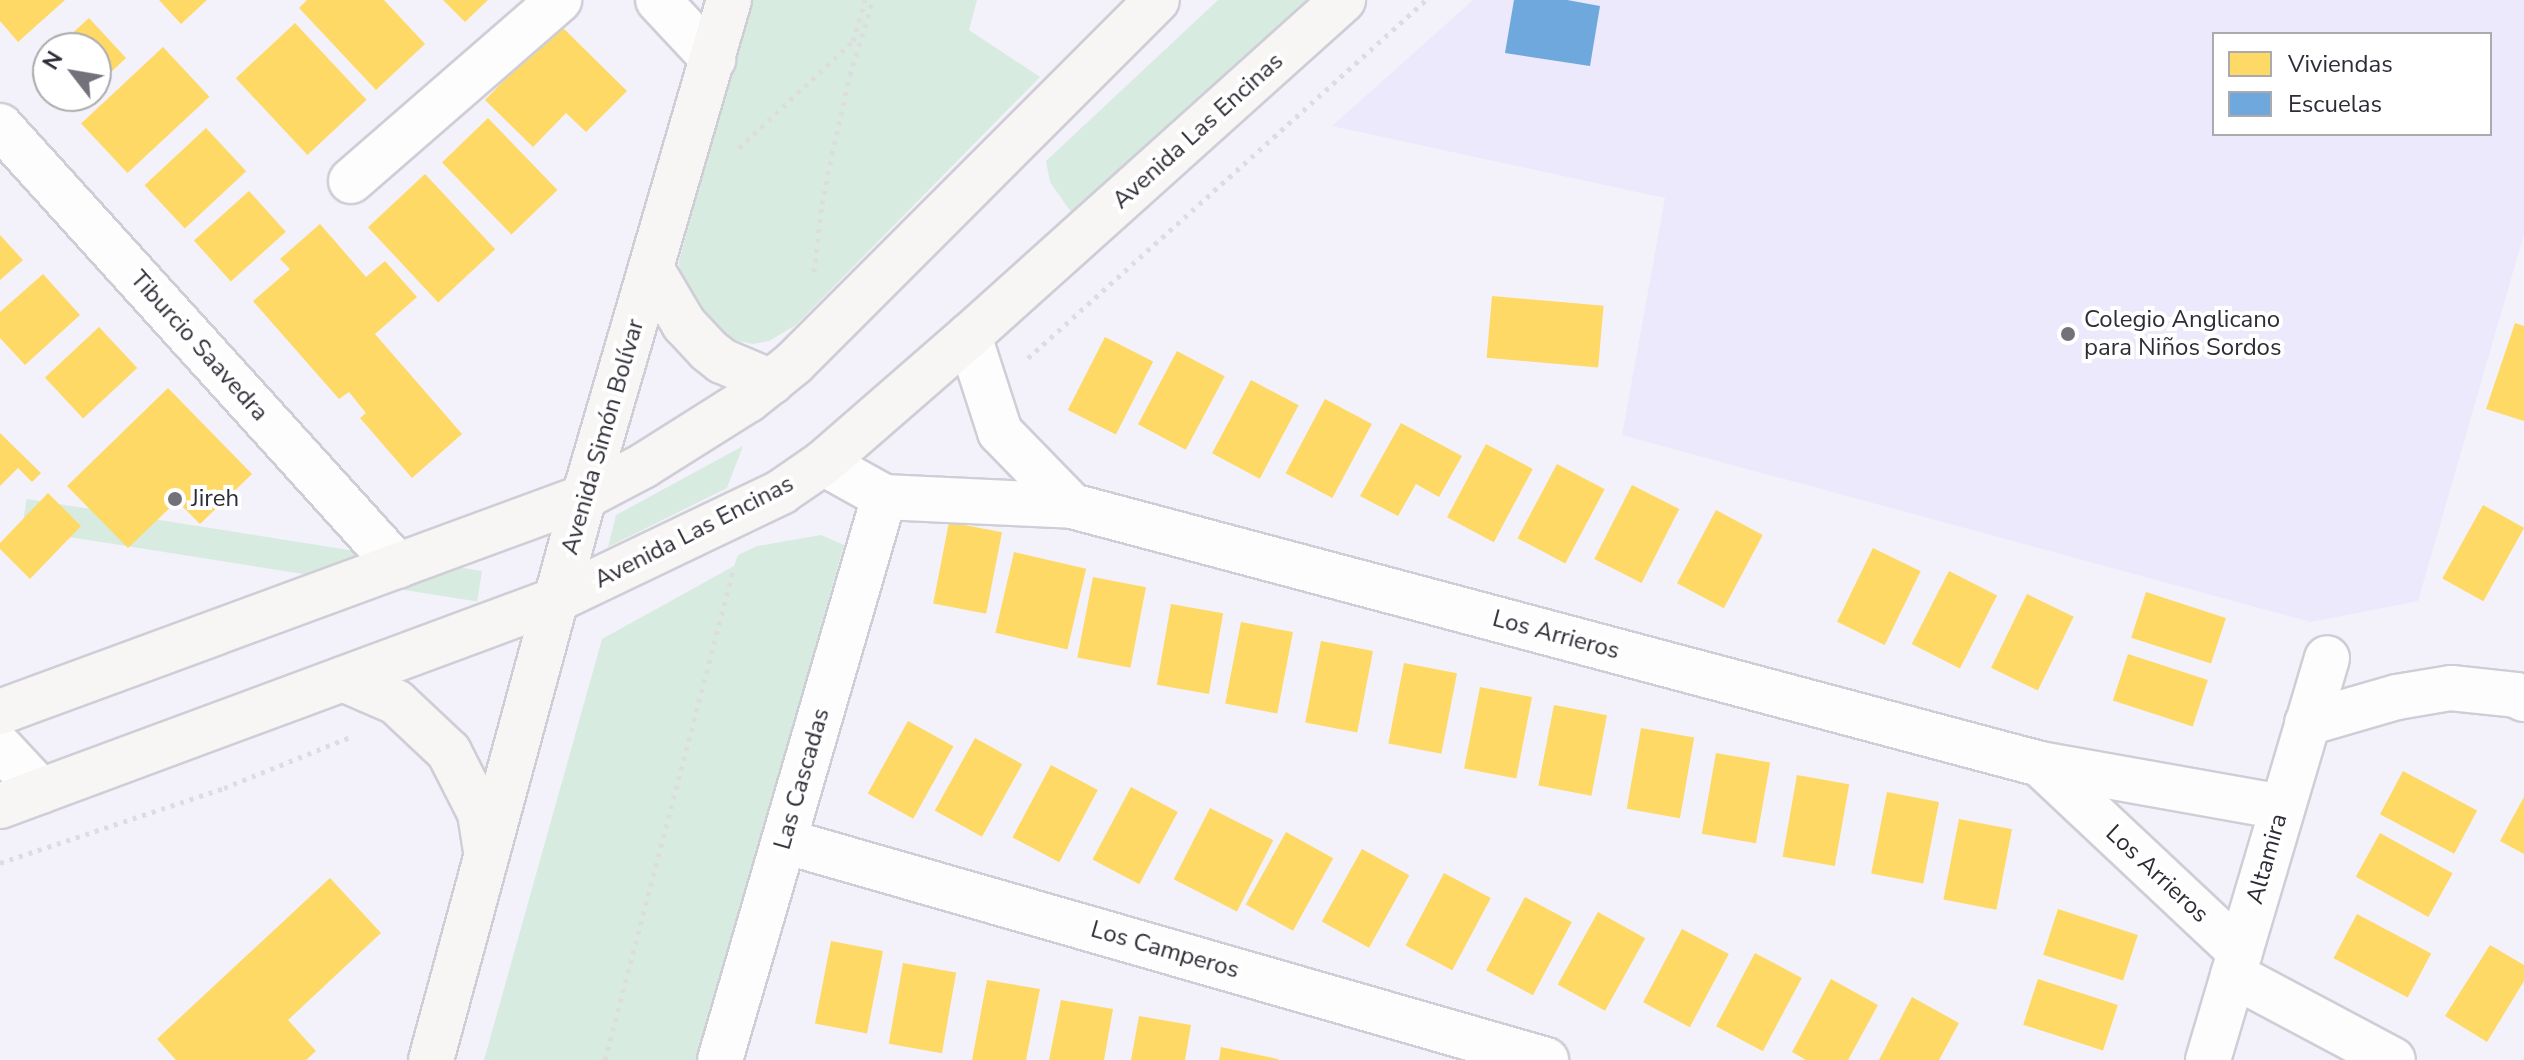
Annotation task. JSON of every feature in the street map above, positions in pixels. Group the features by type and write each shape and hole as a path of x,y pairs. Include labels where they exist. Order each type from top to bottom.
{"main road":[{"name":"Avenida Simón Bolívar","path":"431,1060 584,497 729,0"},
{"path":"0,712 584,497 643,466 772,382 824,336 1157,0"},
{"name":"Avenida Las Encinas","path":"0,806 556,600 750,508 823,463 1343,0"},
{"path":"652,270 669,302 708,350 722,361 772,382"},
{"path":"343,679 371,689 409,712 434,735 462,770 480,813 487,853"}],"street":[{"path":"351,181 559,0"},
{"path":"658,0 713,59"},
{"name":"Tiburcio Saavedra","path":"0,126 398,566"},
{"path":"969,336 1000,432 1072,506"},
{"name":"Los Arrieros","path":"823,463 884,497 1072,506 2040,764 2282,807"},
{"name":"Las Cascadas","path":"720,1060 884,497"},
{"name":"Altamira","path":"2208,1060 2327,658"},
{"path":"2307,723 2397,697 2451,688 2516,695 2524,699"},
{"path":"0,747 41,791"},
{"name":"Los Arrieros","path":"2040,764 2237,964 2393,1060"},
{"name":"Los Camperos","path":"784,841 1546,1060"}],"path":[{"path":"0,863 224,788 409,712"}],"shaded area":[{"name":"Colegio Anglicano para Niños Sordos","path":"1473,0 2524,0 2524,234 2418,601 2311,622 1622,435 1665,198 1332,126"}],"green space":[{"path":"751,0 977,0 969,30 1040,77 796,325 769,341 753,344 729,339 706,323 680,284 679,261"},
{"path":"1218,0 1312,0 1073,215 1050,182 1046,161"},
{"path":"743,446 727,488 608,547 616,515"},
{"path":"27,499 482,571 477,602 22,530"},
{"path":"821,535 844,545 698,1060 484,1060 602,639 734,566 738,555 757,546"}],"building: Viviendas":[{"path":"0,0 65,0 18,42 0,21"},
{"path":"159,0 207,0 181,24"},
{"path":"307,0 384,0 425,44 376,90 299,8"},
{"path":"443,0 488,0 465,22"},
{"path":"89,18 102,32 74,32"},
{"path":"295,23 367,100 307,155 236,78"},
{"path":"559,24 627,91 586,132 566,113 533,147 485,100"},
{"path":"112,43 126,58 112,71"},
{"path":"163,47 209,97 127,173 81,123 93,112 112,112 112,95"},
{"path":"488,118 557,190 511,234 442,162"},
{"path":"206,128 246,171 185,228 145,185"},
{"path":"425,174 495,249 438,303 368,227"},
{"path":"249,191 286,232 231,281 194,241"},
{"path":"320,224 366,277 385,261 417,297 375,334 462,434 412,478 360,418 366,413 349,392 339,399 253,301 290,269 280,259"},
{"path":"0,235 23,260 0,280"},
{"path":"43,274 80,315 25,365 0,338 0,312"},
{"path":"1492,296 1604,306 1598,368 1487,358"},
{"path":"2515,323 2524,326 2524,421 2486,409"},
{"path":"99,327 137,368 83,418 45,377"},
{"path":"1105,337 1153,362 1116,435 1068,410"},
{"path":"1177,351 1225,376 1186,450 1138,424"},
{"path":"1251,380 1299,405 1260,479 1212,453"},
{"path":"168,388 252,474 200,524 177,501 128,548 67,486"},
{"path":"1325,399 1372,424 1332,498 1286,473"},
{"path":"1401,423 1462,456 1439,497 1416,484 1398,516 1360,496"},
{"path":"0,433 41,473 32,482 18,468 0,486"},
{"path":"1486,444 1533,469 1494,542 1447,517"},
{"path":"1557,464 1605,489 1565,564 1518,538"},
{"path":"1632,485 1679,509 1642,583 1594,559"},
{"path":"48,493 81,526 30,579 0,549 0,543"},
{"path":"2483,505 2524,528 2483,601 2442,578"},
{"path":"1716,510 1763,535 1724,608 1677,583"},
{"path":"949,522 1002,532 986,614 933,603"},
{"path":"1873,548 1921,571 1885,645 1837,622"},
{"path":"1014,552 1086,569 1067,650 995,633"},
{"path":"1949,571 1997,596 1960,669 1912,644"},
{"path":"1093,577 1146,587 1130,668 1077,657"},
{"path":"2146,592 2226,618 2211,664 2131,638"},
{"path":"2027,594 2074,617 2038,690 1991,668"},
{"path":"1171,604 1223,613 1209,694 1157,685"},
{"path":"1241,622 1293,632 1277,714 1225,703"},
{"path":"1321,641 1373,651 1357,733 1305,722"},
{"path":"2128,654 2208,680 2193,727 2113,701"},
{"path":"1404,663 1457,673 1441,754 1388,743"},
{"path":"1480,687 1532,697 1516,779 1464,768"},
{"path":"1554,705 1607,715 1591,796 1538,785"},
{"path":"908,721 953,746 913,819 868,794"},
{"path":"1641,728 1694,737 1680,818 1627,809"},
{"path":"975,738 1022,764 982,837 935,811"},
{"path":"1716,753 1770,763 1756,843 1702,834"},
{"path":"1051,765 1098,790 1059,862 1013,837"},
{"path":"2403,771 2477,810 2454,854 2380,814"},
{"path":"1797,775 1849,784 1835,866 1783,857"},
{"path":"1131,787 1178,812 1139,884 1093,859"},
{"path":"1887,792 1939,802 1923,884 1871,873"},
{"path":"2524,797 2524,854 2500,841"},
{"path":"1210,808 1273,840 1237,912 1174,879"},
{"path":"1959,819 2012,829 1996,910 1943,899"},
{"path":"1286,832 1333,858 1293,931 1246,905"},
{"path":"2380,833 2453,873 2428,917 2356,877"},
{"path":"1362,849 1409,875 1369,948 1322,922"},
{"path":"1444,873 1491,898 1452,970 1406,945"},
{"path":"330,878 381,933 288,1020 316,1051 306,1060 176,1060 157,1039"},
{"path":"1525,897 1572,922 1533,995 1486,970"},
{"path":"2058,909 2138,935 2123,981 2043,955"},
{"path":"1598,912 1645,938 1605,1011 1558,985"},
{"path":"2357,914 2431,953 2408,998 2334,958"},
{"path":"1682,929 1729,954 1690,1027 1643,1002"},
{"path":"831,941 883,951 867,1034 815,1023"},
{"path":"2490,945 2524,965 2524,981 2487,1042 2445,1016"},
{"path":"1755,953 1802,978 1763,1051 1716,1026"},
{"path":"903,963 956,972 942,1053 889,1044"},
{"path":"1831,979 1878,1005 1848,1060 1806,1060 1792,1052"},
{"path":"2038,979 2118,1005 2103,1051 2023,1025"},
{"path":"987,980 1040,989 1026,1060 972,1060"},
{"path":"1912,997 1959,1023 1939,1060 1879,1060"},
{"path":"1061,1000 1113,1009 1104,1060 1049,1060"},
{"path":"1139,1016 1191,1025 1185,1060 1131,1060"},
{"path":"1221,1047 1278,1059 1278,1060 1219,1060"}],"building: Escuelas":[{"path":"1514,0 1567,0 1600,6 1590,66 1505,53"}],"place":[{"name":"Colegio Anglicano para Niños Sordos","path":"2068,334"},
{"name":"Jireh","path":"175,499"}]}
